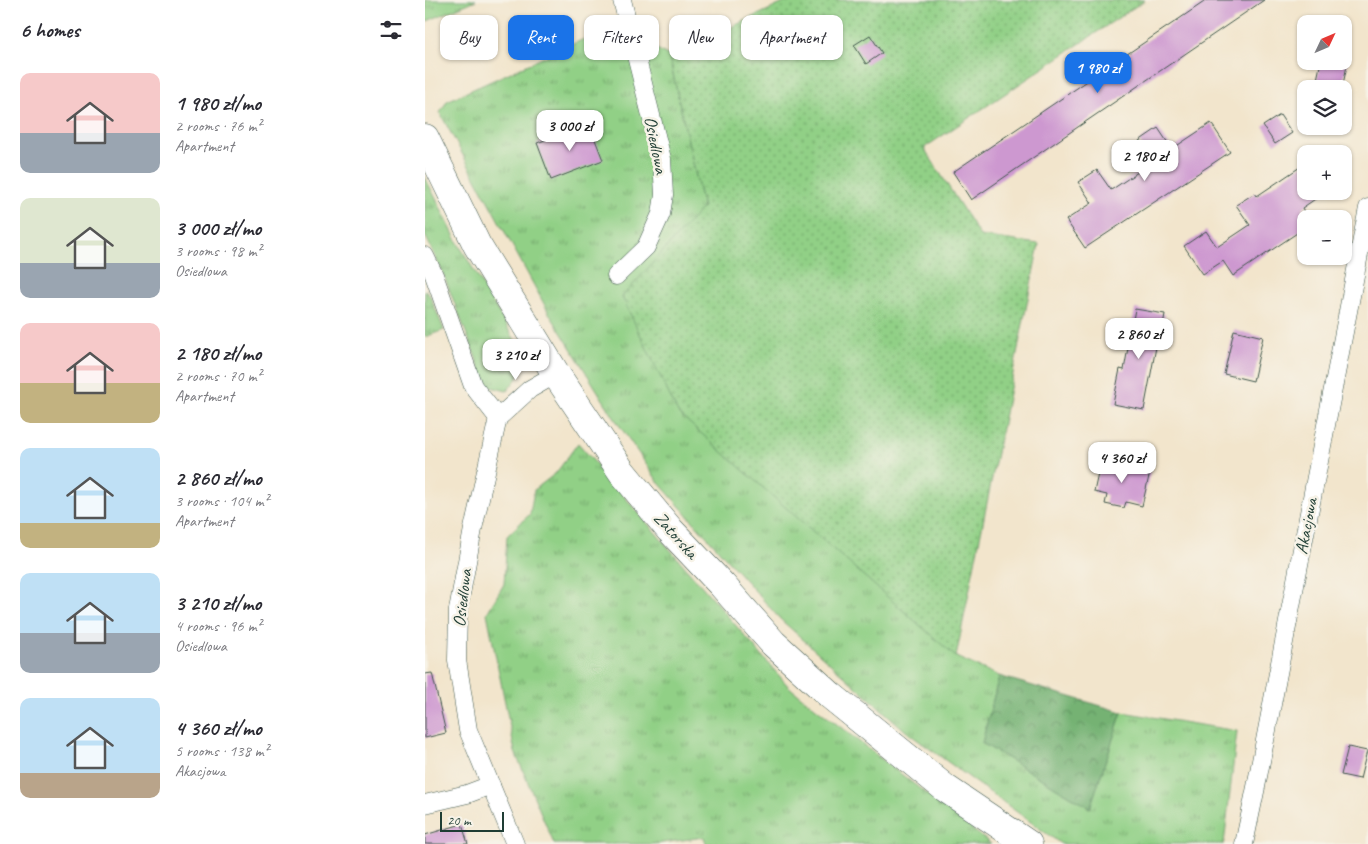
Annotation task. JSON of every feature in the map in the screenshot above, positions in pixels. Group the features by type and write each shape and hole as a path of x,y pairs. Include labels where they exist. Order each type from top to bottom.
{"main road":[{"name":"Zatorska","path":"425,138 477,245 555,374 622,472 670,530 773,643 830,695 945,788 1028,844"}],"street":[{"name":"Osiedlowa","path":"615,276 646,247 661,214 664,196 662,159 622,0"},
{"name":"Akacjowa","path":"1244,844 1368,208"},
{"path":"425,256 434,275 473,386 498,418 530,389 555,374"},
{"name":"Osiedlowa","path":"498,418 473,529 458,610 457,660 468,730 515,844"},
{"path":"425,804 467,794 491,785"}],"green space":[{"path":"425,0 476,0 440,15 425,22"},
{"path":"790,0 1145,0 924,148 980,236 1039,244 956,657 678,413 622,297 703,207 670,60 731,60 731,27 741,23 741,60 843,60 843,15 758,15"},
{"path":"584,39 584,60 659,60 659,50 669,56 703,208 622,298 956,657 999,676 982,743 1090,808 1122,712 1237,731 1224,844 1061,844 908,733 780,619 659,483 615,419 549,313 440,113 447,101 538,60 574,60 574,44"},
{"path":"425,177 458,243 523,354 518,377 507,391 487,386 442,271 425,235"},
{"path":"425,290 430,296 444,330 425,337"},
{"path":"578,443 789,687 991,844 706,844 704,837 655,844 554,844 515,752 487,613 504,584 507,536 530,514 534,490 556,473"},
{"path":"999,676 1122,712 1090,808 982,743"}],"building":[{"path":"1207,0 1264,0 971,200 953,172"},
{"path":"870,35 882,53 866,64 854,45"},
{"path":"1319,70 1346,70 1344,80 1317,80"},
{"path":"1280,115 1292,133 1275,144 1263,126"},
{"path":"1211,123 1230,152 1085,248 1066,220 1092,203 1078,182 1097,170 1111,190 1153,162 1139,141 1158,128 1172,149"},
{"path":"589,124 603,160 551,180 537,143"},
{"path":"1297,169 1297,200 1314,200 1302,208 1303,210 1297,210 1297,233 1233,276 1223,261 1203,274 1184,246 1206,231 1217,247 1250,225 1236,205 1255,193 1257,196"},
{"path":"1135,309 1165,314 1159,348 1156,347 1144,410 1113,404 1120,369 1124,370"},
{"path":"1234,330 1263,337 1253,381 1224,374"},
{"path":"1101,460 1150,472 1142,506 1126,502 1124,508 1105,504 1107,495 1094,492"},
{"path":"432,673 446,733 425,738 425,674"},
{"path":"1348,747 1367,751 1360,779 1341,775"},
{"path":"462,824 468,844 425,844 425,835"}]}
